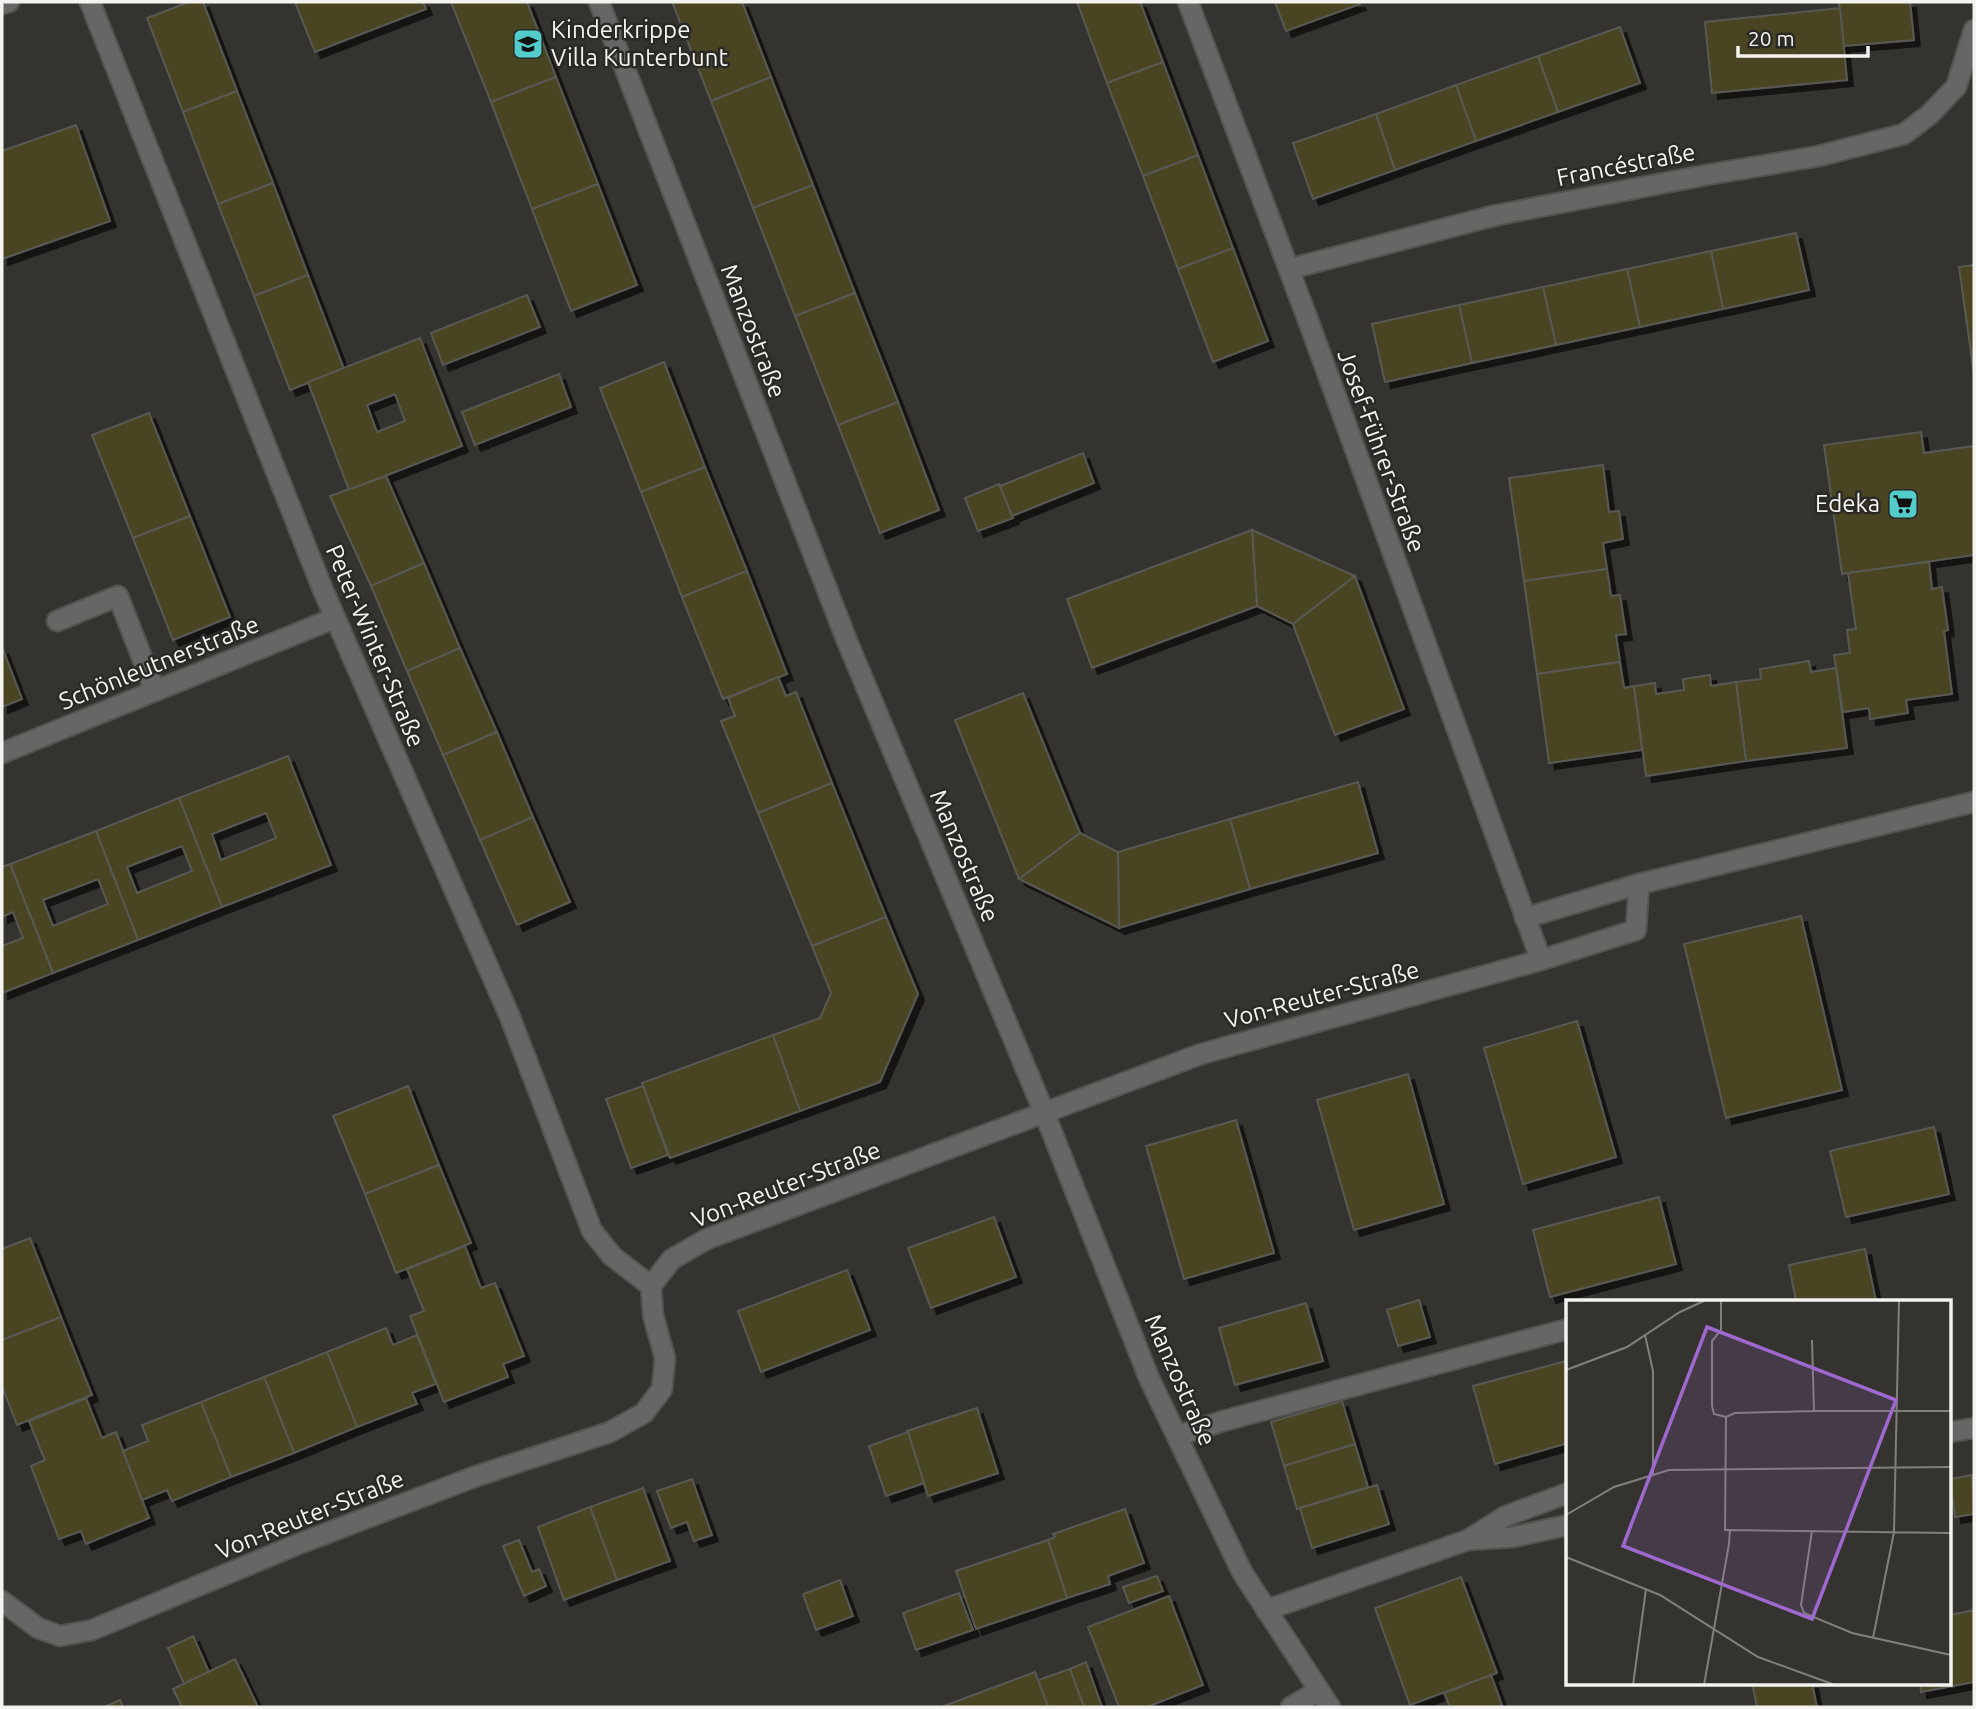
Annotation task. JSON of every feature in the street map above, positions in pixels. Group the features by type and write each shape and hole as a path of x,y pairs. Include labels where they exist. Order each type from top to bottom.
{"street":[{"path":"2,4 9,2"},
{"name":"Peter-Winter-Straße","path":"90,2 335,618 510,1017 592,1231 612,1256 651,1286"},
{"name":"Manzostraße","path":"598,2 847,640 1044,1112 1149,1378 1242,1572 1330,1707"},
{"name":"Josef-Führer-Straße","path":"1188,2 1290,269 1525,918"},
{"name":"Francéstraße","path":"1290,269 1497,215 1706,174 1819,156 1904,134 1929,115 1956,87 1974,30"},
{"path":"57,621 118,596 155,691"},
{"name":"Schönleutnerstraße","path":"2,753 335,618"},
{"path":"1541,960 1525,918 1639,884 1974,802"},
{"name":"Von-Reuter-Straße","path":"2,1601 38,1628 60,1636 92,1630 300,1543 474,1477 610,1432 644,1413 662,1389 665,1358 653,1315 651,1286 672,1259 708,1239 1201,1054 1541,960 1636,930 1639,884"},
{"path":"1177,1436 1566,1330"},
{"path":"1952,1432 1974,1428"},
{"path":"1266,1610 1468,1540 1506,1516 1566,1494"},
{"path":"1468,1540 1513,1537 1566,1525"},
{"path":"1292,1707 1318,1691"}],"building":[{"path":"189,2 203,2 237,91 183,112 147,18"},
{"path":"295,2 423,2 426,9 315,52"},
{"path":"451,2 527,2 556,77 491,102"},
{"path":"672,2 742,2 771,77 711,101"},
{"path":"1077,2 1140,2 1163,62 1107,83"},
{"path":"1275,2 1359,2 1360,4 1286,31"},
{"path":"1839,2 1910,2 1914,40 1844,46"},
{"path":"1840,8 1847,80 1712,93 1705,22"},
{"path":"1620,27 1640,83 1558,112 1538,56"},
{"path":"1538,56 1558,112 1476,141 1456,85"},
{"path":"1163,62 1198,155 1143,176 1107,83"},
{"path":"556,77 598,184 532,209 491,102"},
{"path":"771,77 813,185 753,208 711,101"},
{"path":"1456,85 1476,141 1395,170 1376,114"},
{"path":"237,91 273,183 218,204 183,112"},
{"path":"1376,114 1395,170 1313,199 1293,143"},
{"path":"76,125 110,221 2,259 2,151"},
{"path":"1198,155 1233,248 1178,269 1143,176"},
{"path":"273,183 308,275 254,296 218,204"},
{"path":"598,184 637,285 571,311 532,209"},
{"path":"813,185 855,293 795,316 753,208"},
{"path":"1796,233 1809,290 1723,309 1711,251"},
{"path":"1233,248 1268,341 1213,362 1178,269"},
{"path":"1711,251 1723,309 1640,327 1627,269"},
{"path":"1974,265 1974,374 1959,267"},
{"path":"1627,269 1640,327 1556,345 1543,287"},
{"path":"308,275 344,369 290,390 254,296"},
{"path":"1543,287 1556,345 1472,363 1459,305"},
{"path":"855,293 898,402 838,425 795,316"},
{"path":"527,295 540,327 443,365 431,333"},
{"path":"1459,305 1472,363 1385,382 1372,324"},
{"path":"420,338 462,446 349,490 308,382","holes":["395,394 405,421 377,432 367,405"]},
{"path":"664,362 705,467 641,492 600,388"},
{"path":"559,374 571,407 475,445 462,412"},
{"path":"898,402 939,510 880,533 838,425"},
{"path":"149,413 190,516 133,538 92,435"},
{"name":"Edeka","path":"1921,432 1924,453 1974,446 1974,555 1842,574 1824,445"},
{"path":"1083,453 1094,483 1012,516 1000,486"},
{"path":"1603,465 1609,512 1619,511 1623,539 1603,543 1607,569 1524,581 1509,478"},
{"path":"705,467 747,571 682,597 641,492"},
{"path":"386,476 424,563 371,586 330,496"},
{"path":"999,484 1013,518 978,531 965,498"},
{"path":"190,516 230,617 173,640 133,538"},
{"path":"1252,530 1355,576 1293,624 1257,606"},
{"path":"1252,530 1257,606 1092,668 1067,599"},
{"path":"1929,562 1932,589 1942,587 1948,630 1944,631 1952,694 1906,700 1908,713 1870,719 1869,708 1843,712 1834,655 1850,653 1847,630 1856,629 1848,573"},
{"path":"424,563 460,648 407,671 371,586"},
{"path":"1607,569 1611,596 1620,595 1626,634 1616,635 1620,662 1537,674 1524,581"},
{"path":"747,571 787,674 723,699 682,597"},
{"path":"1355,576 1404,709 1335,735 1293,624"},
{"path":"2,647 22,699 2,707"},
{"path":"460,648 497,732 443,755 407,671"},
{"path":"1809,661 1811,672 1836,668 1847,748 1746,761 1736,682 1761,679 1760,669"},
{"path":"1620,662 1624,688 1634,686 1642,750 1549,763 1537,674"},
{"path":"1710,675 1711,686 1736,682 1746,761 1646,776 1634,686 1655,683 1656,694 1684,690 1683,679"},
{"path":"778,677 786,696 796,692 832,783 758,813 721,721 735,716 728,698"},
{"path":"1023,693 1080,833 1019,879 955,720"},
{"path":"497,732 533,817 480,840 443,755"},
{"path":"288,756 331,865 222,907 179,798","holes":["266,813 276,838 221,860 212,834"]},
{"path":"1358,782 1378,853 1250,889 1230,819"},
{"path":"832,783 886,917 812,946 758,813"},
{"path":"179,798 222,907 138,940 96,831","holes":["182,846 192,871 137,893 127,867"]},
{"path":"533,817 570,902 517,925 480,840"},
{"path":"1230,819 1250,889 1119,928 1118,852"},
{"path":"96,831 138,940 53,973 10,864","holes":["98,879 108,904 53,926 43,900"]},
{"path":"1080,833 1118,852 1119,928 1019,879"},
{"path":"10,864 53,973 2,993 2,946 23,938 13,912 2,917 2,867"},
{"path":"1801,916 1842,1090 1726,1118 1684,944"},
{"path":"886,917 918,994 880,1082 800,1111 773,1035 820,1018 831,993 812,946"},
{"path":"1577,1021 1616,1157 1523,1184 1484,1048"},
{"path":"773,1035 800,1111 670,1158 642,1083"},
{"path":"1408,1074 1444,1204 1354,1230 1317,1100"},
{"path":"408,1086 439,1165 365,1194 333,1116"},
{"path":"643,1086 668,1155 631,1168 606,1099"},
{"path":"1236,1120 1274,1253 1184,1279 1146,1146"},
{"path":"1934,1127 1949,1194 1846,1217 1830,1151"},
{"path":"439,1165 471,1243 396,1273 365,1194"},
{"path":"1659,1197 1676,1264 1550,1297 1533,1230"},
{"path":"994,1217 1016,1277 931,1308 908,1248"},
{"path":"30,1238 61,1317 2,1340 2,1249"},
{"path":"465,1246 481,1288 495,1283 524,1356 503,1364 508,1377 444,1402 410,1316 424,1311 407,1269"},
{"path":"1865,1249 1876,1300 1796,1300 1789,1265"},
{"path":"847,1270 870,1330 761,1372 738,1311"},
{"path":"1419,1300 1430,1337 1398,1346 1387,1310"},
{"path":"1306,1303 1323,1361 1235,1385 1219,1328"},
{"path":"61,1317 92,1395 17,1425 2,1386 2,1340"},
{"path":"386,1328 393,1345 417,1335 436,1384 412,1393 417,1404 357,1427 327,1352"},
{"path":"327,1352 357,1427 294,1453 264,1377"},
{"path":"1566,1361 1566,1444 1495,1464 1473,1386"},
{"path":"264,1377 294,1453 231,1477 201,1402"},
{"path":"86,1398 102,1438 116,1432 149,1518 86,1544 81,1531 59,1539 31,1466 45,1460 29,1421"},
{"path":"1342,1401 1355,1444 1284,1466 1271,1422"},
{"path":"201,1402 231,1477 172,1501 167,1490 142,1500 123,1451 148,1441 142,1425"},
{"path":"977,1408 998,1473 928,1496 907,1431"},
{"path":"908,1432 924,1483 886,1496 869,1446"},
{"path":"1355,1444 1368,1487 1297,1509 1284,1466"},
{"path":"1972,1475 1974,1514 1955,1517 1952,1479"},
{"path":"692,1479 712,1535 694,1541 687,1522 671,1528 657,1491"},
{"path":"1377,1485 1389,1524 1312,1548 1300,1508"},
{"path":"643,1488 670,1561 617,1580 590,1507"},
{"path":"590,1507 617,1580 564,1600 538,1527"},
{"path":"1125,1509 1144,1563 1108,1576 1110,1584 1067,1598 1048,1540 1055,1537 1053,1534"},
{"path":"519,1540 532,1572 539,1569 546,1586 524,1596 503,1546"},
{"path":"1048,1540 1067,1598 976,1629 956,1571"},
{"path":"1157,1576 1163,1591 1129,1603 1123,1587"},
{"path":"1461,1577 1497,1673 1410,1705 1375,1608"},
{"path":"840,1580 853,1616 816,1630 803,1594"},
{"path":"959,1593 973,1630 916,1650 903,1613"},
{"path":"1169,1596 1203,1685 1147,1707 1119,1707 1088,1627"},
{"path":"1974,1610 1974,1682 1921,1692 1920,1684 1952,1684 1952,1615"},
{"path":"193,1636 209,1672 184,1684 168,1648"},
{"path":"235,1659 258,1707 182,1707 173,1689"},
{"path":"1086,1662 1102,1707 1084,1707 1070,1669"},
{"path":"1070,1669 1084,1707 1048,1707 1038,1680"},
{"path":"1035,1672 1048,1707 944,1707 944,1706"},
{"path":"1491,1675 1502,1705 1450,1707 1444,1693"},
{"path":"1752,1684 1812,1684 1817,1707 1757,1707"},
{"path":"120,1700 123,1707 104,1707"}],"place":[{"name":"Kinderkrippe Villa Kunterbunt","path":"528,44"},
{"name":"Edeka","path":"1903,504"}]}
